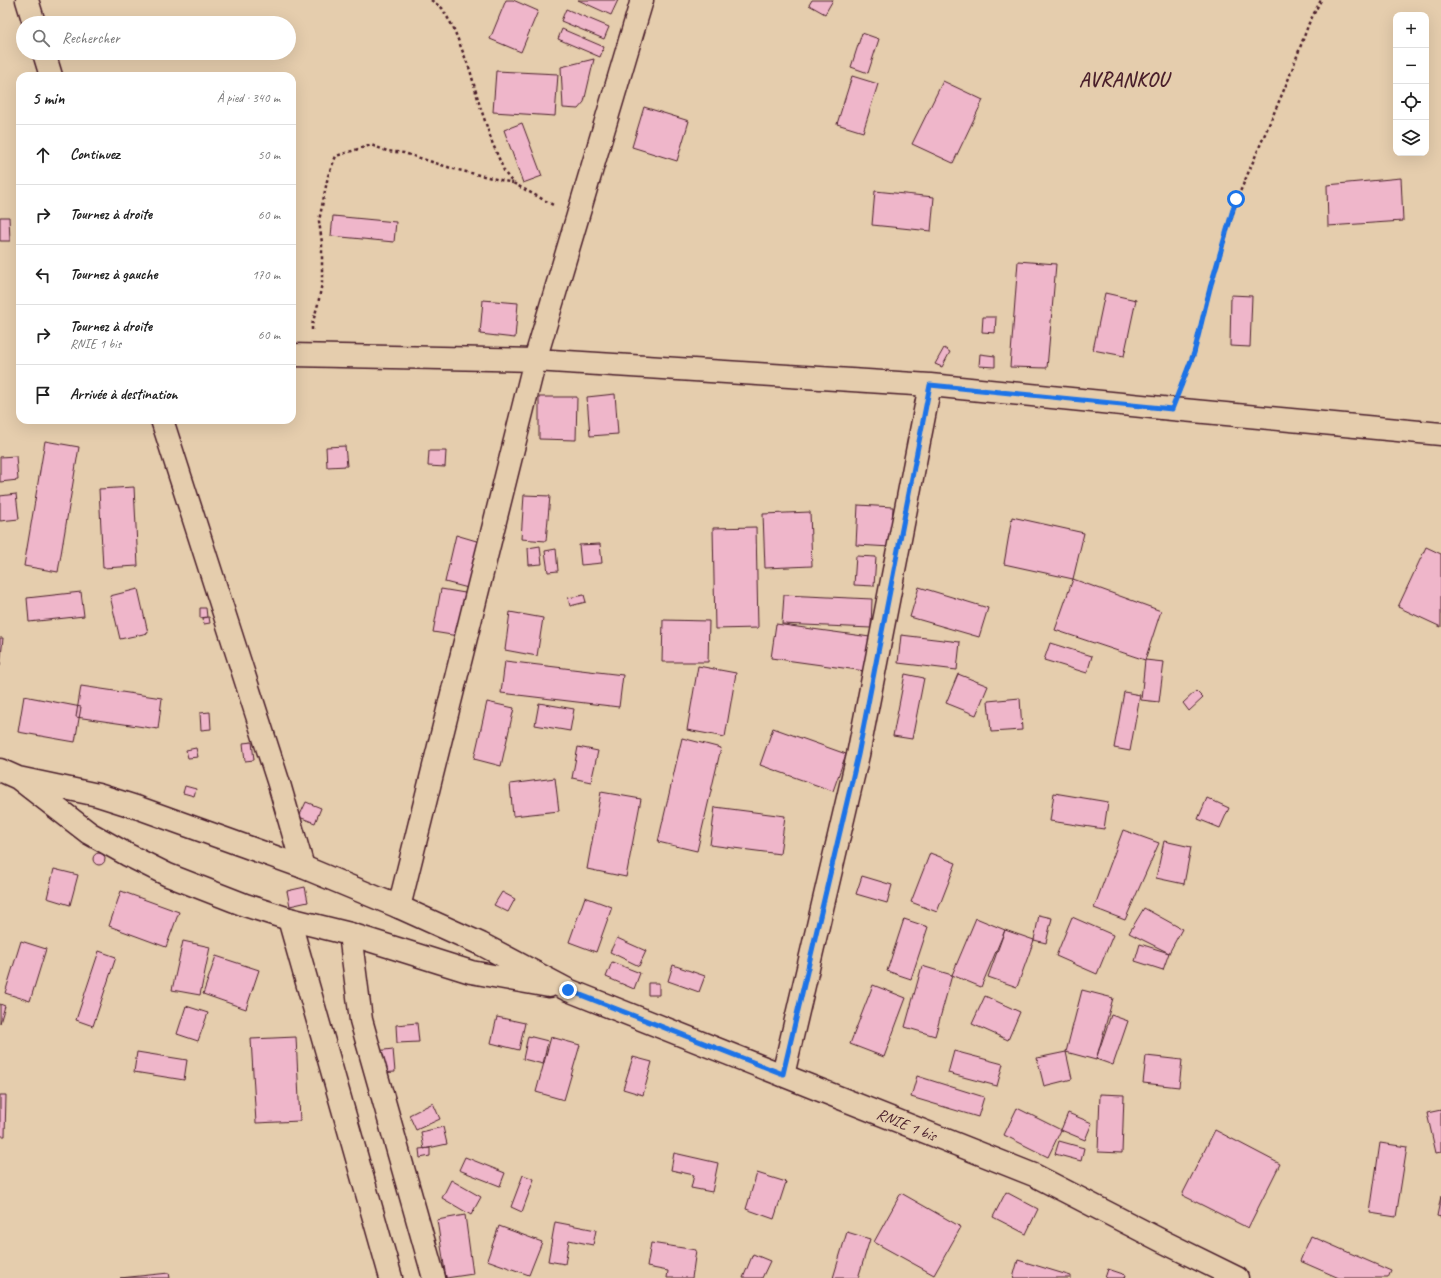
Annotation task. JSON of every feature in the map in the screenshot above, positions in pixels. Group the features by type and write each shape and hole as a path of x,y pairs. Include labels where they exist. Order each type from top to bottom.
{"street":[{"path":"27,0 32,16"},
{"path":"399,907 535,360 642,0"},
{"path":"46,60 51,72"},
{"path":"302,355 535,360 930,385 1441,434"},
{"path":"783,1074 858,755 930,385"},
{"path":"163,424 279,784 302,867"},
{"path":"9,774 98,795 302,867 399,907 481,944 568,990"},
{"path":"9,774 89,833 128,855 168,875 245,905 290,919 350,934 471,972 568,990"},
{"path":"290,919 392,1278"},
{"path":"350,934 361,1020 434,1278"},
{"name":"RNIE 1 bis","path":"568,990 783,1074 1034,1175 1237,1278"}],"path":[{"path":"431,0 442,8 453,27 470,70 492,142 505,173 513,183"},
{"path":"1172,409 1194,353 1210,288 1236,199 1289,78 1309,22 1321,0"},
{"path":"302,355 318,304 322,283 322,243 319,221 327,182 336,156 371,145 387,151 404,153 454,169 513,183 578,219"}],"building":[{"path":"506,0 513,0 538,11 521,52 490,39"},
{"path":"578,0 618,0 611,15"},
{"path":"812,0 833,0 825,14 809,5"},
{"path":"566,9 609,27 604,39 561,21"},
{"path":"562,29 604,47 600,57 558,39"},
{"path":"862,33 879,39 868,73 851,67"},
{"path":"594,59 584,102 578,109 563,108 561,67"},
{"path":"496,71 558,74 555,116 493,112"},
{"path":"852,76 878,84 863,132 837,124"},
{"path":"943,81 983,100 953,163 912,144"},
{"path":"644,107 689,121 677,161 632,147"},
{"path":"522,123 542,176 523,183 504,130"},
{"path":"1401,178 1403,221 1328,226 1327,185"},
{"path":"875,191 934,197 931,231 872,225"},
{"path":"333,216 396,222 394,242 331,236"},
{"path":"0,217 9,217 10,241 0,241"},
{"path":"1018,261 1056,264 1047,368 1010,367"},
{"path":"1105,293 1136,300 1124,356 1093,350"},
{"path":"1231,295 1252,296 1250,347 1230,346"},
{"path":"483,300 518,303 515,338 480,334"},
{"path":"983,317 996,317 995,333 982,332"},
{"path":"944,348 950,352 942,367 935,364"},
{"path":"980,354 995,356 995,367 979,366"},
{"path":"615,394 618,434 590,436 587,397"},
{"path":"539,397 577,397 576,440 539,439"},
{"path":"45,441 79,447 58,572 24,566"},
{"path":"345,446 347,466 327,467 326,447"},
{"path":"429,451 446,451 445,467 428,466"},
{"path":"16,456 18,480 0,482 0,457"},
{"path":"134,487 138,566 103,568 99,489"},
{"path":"16,494 19,519 0,521 0,496"},
{"path":"524,495 550,496 546,541 521,539"},
{"path":"858,505 893,507 891,547 856,545"},
{"path":"810,512 812,566 765,568 763,514"},
{"path":"1012,517 1084,533 1073,579 1004,564"},
{"path":"756,527 758,628 715,629 713,528"},
{"path":"456,535 480,542 468,588 445,582"},
{"path":"600,544 602,563 581,565 579,545"},
{"path":"540,546 542,564 529,565 528,548"},
{"path":"1426,547 1441,554 1441,627 1398,607"},
{"path":"556,549 558,571 548,572 545,551"},
{"path":"856,556 876,557 874,586 854,585"},
{"path":"1073,579 1161,611 1145,660 1055,630"},
{"path":"919,587 988,608 979,637 910,617"},
{"path":"138,589 148,633 120,639 110,596"},
{"path":"441,589 465,593 458,636 433,632"},
{"path":"81,592 84,616 29,622 27,598"},
{"path":"584,595 586,602 570,606 568,598"},
{"path":"784,595 872,599 871,628 782,624"},
{"path":"200,608 206,608 207,617 200,618"},
{"path":"510,612 543,618 537,656 505,650"},
{"path":"209,617 210,623 204,624 203,618"},
{"path":"663,620 709,621 708,662 662,662"},
{"path":"776,624 870,637 865,671 771,658"},
{"path":"901,635 960,642 957,670 898,663"},
{"path":"0,638 3,638 0,666"},
{"path":"1050,643 1092,656 1087,673 1044,660"},
{"path":"1145,660 1164,662 1159,702 1141,700"},
{"path":"505,661 623,675 619,707 501,693"},
{"path":"698,666 736,673 725,737 687,730"},
{"path":"905,674 924,678 912,739 893,736"},
{"path":"958,674 988,686 976,715 946,703"},
{"path":"81,686 162,698 158,729 76,717"},
{"path":"1196,691 1203,698 1189,711 1183,703"},
{"path":"1124,692 1140,695 1130,751 1114,748"},
{"path":"24,696 81,707 75,742 18,732"},
{"path":"1020,698 1022,730 991,732 988,701"},
{"path":"487,702 514,708 501,766 474,759"},
{"path":"539,703 574,709 570,731 535,725"},
{"path":"210,712 211,729 201,730 200,713"},
{"path":"773,728 846,754 833,791 760,765"},
{"path":"682,738 721,748 697,851 658,842"},
{"path":"252,742 254,760 245,761 243,743"},
{"path":"578,747 598,751 591,782 572,778"},
{"path":"196,748 198,757 188,758 186,750"},
{"path":"555,778 559,811 513,816 510,784"},
{"path":"185,786 196,789 194,796 183,793"},
{"path":"601,792 641,799 626,877 587,869"},
{"path":"1054,793 1108,802 1104,829 1050,821"},
{"path":"1207,798 1229,808 1220,828 1198,819"},
{"path":"306,802 321,808 315,823 299,817"},
{"path":"715,807 785,816 780,854 710,845"},
{"path":"1123,830 1159,843 1125,920 1094,908"},
{"path":"1164,841 1191,847 1184,884 1156,878"},
{"path":"101,853 104,854 104,864 97,865 94,864 93,857 94,854"},
{"path":"930,853 956,863 937,912 911,902"},
{"path":"54,869 78,875 70,905 47,898"},
{"path":"862,876 892,885 887,903 856,894"},
{"path":"305,887 308,902 290,906 287,891"},
{"path":"121,891 179,912 166,947 109,926"},
{"path":"502,892 515,899 508,912 494,905"},
{"path":"585,897 612,907 596,952 569,942"},
{"path":"1144,908 1182,929 1169,953 1129,933"},
{"path":"1039,915 1052,918 1046,943 1034,940"},
{"path":"1072,917 1113,935 1097,974 1056,956"},
{"path":"976,918 1005,930 981,987 952,975"},
{"path":"904,919 928,927 911,979 887,971"},
{"path":"1005,930 1034,940 1017,987 988,977"},
{"path":"617,938 646,951 639,966 610,952"},
{"path":"21,941 46,949 30,1001 5,993"},
{"path":"183,941 210,947 200,995 172,990"},
{"path":"1140,944 1169,953 1163,970 1135,961"},
{"path":"99,951 116,957 93,1026 76,1020"},
{"path":"216,956 259,970 246,1009 203,994"},
{"path":"612,962 640,973 634,989 606,977"},
{"path":"673,965 705,976 699,992 668,981"},
{"path":"922,966 952,975 935,1036 905,1027"},
{"path":"648,983 659,983 659,995 648,995"},
{"path":"873,985 906,998 884,1057 850,1044"},
{"path":"1082,990 1113,998 1096,1060 1066,1052"},
{"path":"985,996 1020,1012 1008,1040 972,1024"},
{"path":"0,1004 5,1006 0,1023"},
{"path":"186,1006 208,1013 198,1041 177,1034"},
{"path":"1111,1015 1128,1021 1113,1065 1096,1059"},
{"path":"497,1017 525,1023 519,1050 491,1043"},
{"path":"417,1023 419,1042 397,1043 396,1025"},
{"path":"528,1036 548,1041 543,1064 523,1059"},
{"path":"296,1037 300,1121 256,1123 251,1039"},
{"path":"551,1037 580,1045 564,1100 536,1092"},
{"path":"393,1049 395,1072 379,1073 376,1051"},
{"path":"954,1051 1003,1064 997,1086 948,1073"},
{"path":"137,1052 187,1060 184,1080 134,1072"},
{"path":"1066,1052 1072,1079 1044,1086 1037,1058"},
{"path":"1146,1056 1182,1060 1179,1087 1143,1083"},
{"path":"633,1057 652,1062 643,1095 623,1089"},
{"path":"917,1076 984,1097 978,1117 911,1097"},
{"path":"1100,1094 1124,1095 1122,1153 1098,1152"},
{"path":"0,1095 6,1095 5,1136 0,1136"},
{"path":"433,1103 440,1119 416,1130 409,1115"},
{"path":"1017,1108 1061,1130 1048,1157 1004,1135"},
{"path":"1441,1110 1441,1152 1436,1153 1427,1113"},
{"path":"1068,1113 1092,1123 1085,1140 1061,1130"},
{"path":"443,1127 447,1144 424,1149 421,1132"},
{"path":"1215,1130 1280,1164 1248,1228 1182,1195"},
{"path":"1059,1141 1084,1148 1081,1161 1055,1154"},
{"path":"1380,1143 1407,1147 1396,1217 1370,1213"},
{"path":"430,1148 430,1156 420,1158 419,1149"},
{"path":"674,1153 718,1163 712,1192 691,1188 694,1175 671,1170"},
{"path":"465,1157 505,1173 500,1186 459,1170"},
{"path":"757,1173 786,1182 774,1219 746,1209"},
{"path":"523,1175 534,1179 522,1212 511,1207"},
{"path":"451,1180 481,1197 471,1215 442,1198"},
{"path":"1006,1192 1038,1209 1026,1234 993,1217"},
{"path":"901,1193 961,1227 934,1275 874,1242"},
{"path":"1441,1196 1441,1217 1437,1216"},
{"path":"465,1215 473,1274 446,1278 437,1220"},
{"path":"555,1222 596,1230 593,1245 569,1240 565,1264 548,1261"},
{"path":"499,1226 542,1242 529,1275 487,1260"},
{"path":"847,1232 870,1239 858,1278 833,1278"},
{"path":"1311,1236 1391,1271 1388,1278 1339,1278 1300,1261"},
{"path":"651,1243 696,1250 692,1278 667,1278 668,1271 647,1267"},
{"path":"753,1254 770,1261 762,1278 743,1278"},
{"path":"1018,1260 1071,1276 1071,1278 1013,1278"},
{"path":"1108,1269 1126,1275 1125,1278 1105,1278"},
{"path":"169,1273 170,1278 120,1278"}],"district":[{"name":"AVRANKOU","path":"1124,79"}],"route":[{"path":"568,990 783,1074 858,755 930,385 1172,409 1194,353 1210,288 1236,199"}]}
